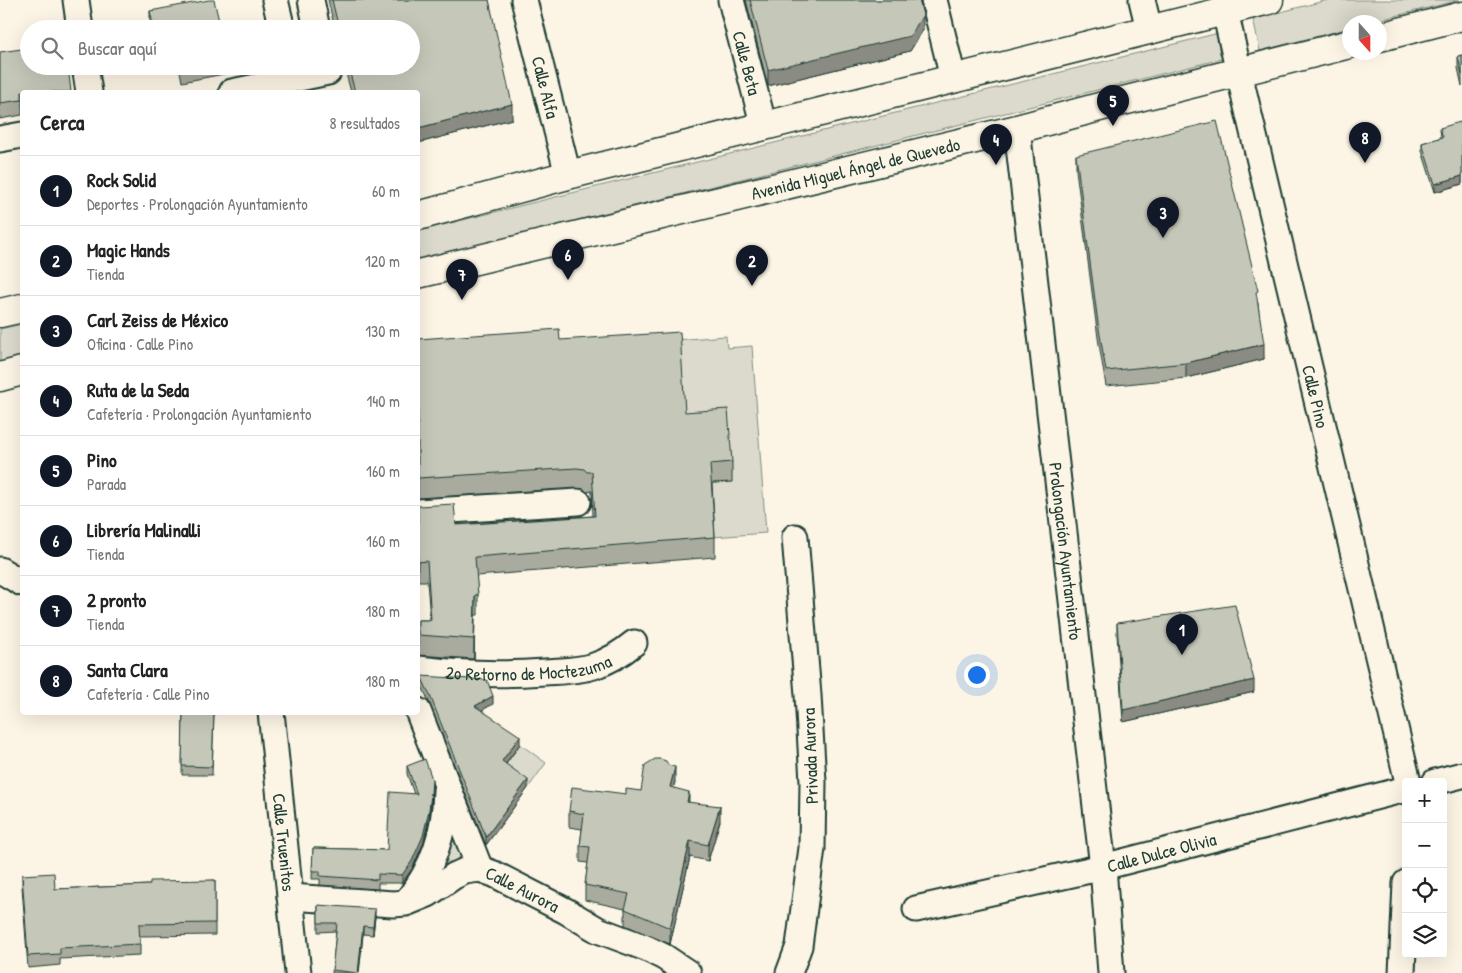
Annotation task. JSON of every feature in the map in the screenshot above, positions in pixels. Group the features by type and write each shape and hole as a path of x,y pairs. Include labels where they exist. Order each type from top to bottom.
{"main road":[{"path":"420,215 568,175 1269,0"},
{"path":"1387,35 1462,16"},
{"name":"Avenida Miguel Ángel de Quevedo","path":"420,274 1018,129 1342,46"},
{"path":"0,313 20,308"},
{"path":"0,377 20,372"}],"street":[{"path":"76,0 79,20"},
{"path":"275,0 280,20"},
{"path":"311,0 316,20"},
{"name":"Calle Alfa","path":"524,0 568,175"},
{"name":"Calle Beta","path":"731,0 764,127"},
{"path":"934,0 954,78"},
{"path":"1142,0 1149,29"},
{"name":"Calle Pino","path":"1225,10 1407,778"},
{"path":"86,75 89,90"},
{"path":"242,90 294,79 329,77"},
{"name":"Prolongación Ayuntamiento","path":"1018,129 1102,867 1111,973"},
{"path":"0,139 20,135"},
{"path":"420,512 578,502"},
{"name":"Privada Aurora","path":"789,973 799,946 812,848 813,782 809,705 795,537"},
{"path":"0,570 20,582"},
{"name":"2o Retorno de Moctezuma","path":"420,669 467,674 566,671 594,666 607,661 634,643"},
{"name":"Calle Truenitos","path":"271,715 298,973"},
{"path":"420,715 480,869"},
{"path":"1447,779 1462,775"},
{"path":"406,902 418,888 435,854 446,808 446,784"},
{"name":"Calle Dulce Olivia","path":"916,909 1102,867 1402,790"},
{"name":"Calle Aurora","path":"290,897 393,904 406,902 428,894 454,876 480,869 494,874 598,930 646,948 688,973"},
{"path":"1402,973 1405,913"}],"shaded area":[{"path":"1328,0 1460,0 1387,18 1387,15 1342,15 1342,30 1260,51 1253,19"},
{"path":"1219,33 1225,58 420,259 420,231"},
{"path":"20,324 20,358 0,363 0,329"},
{"path":"726,336 727,348 752,346 766,533 713,537 594,518 592,491 731,482 598,438 559,349"},
{"path":"520,744 546,763 528,788 502,769"},
{"path":"452,830 466,862 444,862"}],"building":[{"path":"214,0 219,20 152,20 150,11"},
{"path":"332,0 489,0 512,104 420,127 420,90 354,90 350,75 420,75 420,20 337,20"},
{"path":"750,0 919,0 923,15 910,36 768,70"},
{"path":"20,49 20,75 69,75 71,90 20,90 20,100 0,103 0,52"},
{"path":"1462,55 1462,75 1458,56"},
{"path":"1217,121 1258,291 1256,292 1264,344 1186,363 1106,371 1076,155"},
{"path":"1460,122 1462,127 1462,176 1435,184 1422,143 1443,137 1440,128"},
{"path":"559,329 560,340 680,332 685,412 728,409 732,462 710,464 715,537 475,557 478,595 475,595 474,639 420,635 420,620 431,620 427,561 420,562 420,506 454,504 456,525 595,516 592,472 587,472 584,469 420,478 420,339"},
{"path":"1235,605 1254,680 1123,710 1117,623"},
{"path":"421,676 487,680 493,696 475,706 520,736 502,761 528,780 486,837 431,698"},
{"path":"183,715 214,715 212,767 182,766"},
{"path":"425,759 432,779 431,794 429,794 431,795 429,810 423,836 412,861 402,875 378,874 378,880 320,876 320,871 312,871 313,848 387,850 390,792 417,794 407,766"},
{"path":"655,759 666,761 668,765 675,767 670,787 689,792 687,802 720,806 708,845 690,841 670,928 625,909 629,894 585,885 590,847 580,846 584,814 569,811 572,787 626,794 626,789 641,791 645,765"},
{"path":"54,873 55,889 150,885 150,881 215,880 215,923 139,924 140,944 60,948 60,954 28,956 22,875"},
{"path":"318,905 375,909 373,927 363,926 358,973 332,970 337,923 318,923"}],"place":[{"name":"Pino","path":"1113,126"},
{"name":"Santa Clara","path":"1365,163"},
{"name":"Ruta de la Seda","path":"996,165"},
{"name":"Carl Zeiss de México","path":"1163,238"},
{"name":"Librería Malinalli","path":"568,280"},
{"name":"Magic Hands","path":"752,286"},
{"name":"2 pronto","path":"462,300"},
{"name":"Rock Solid","path":"1182,655"}]}
